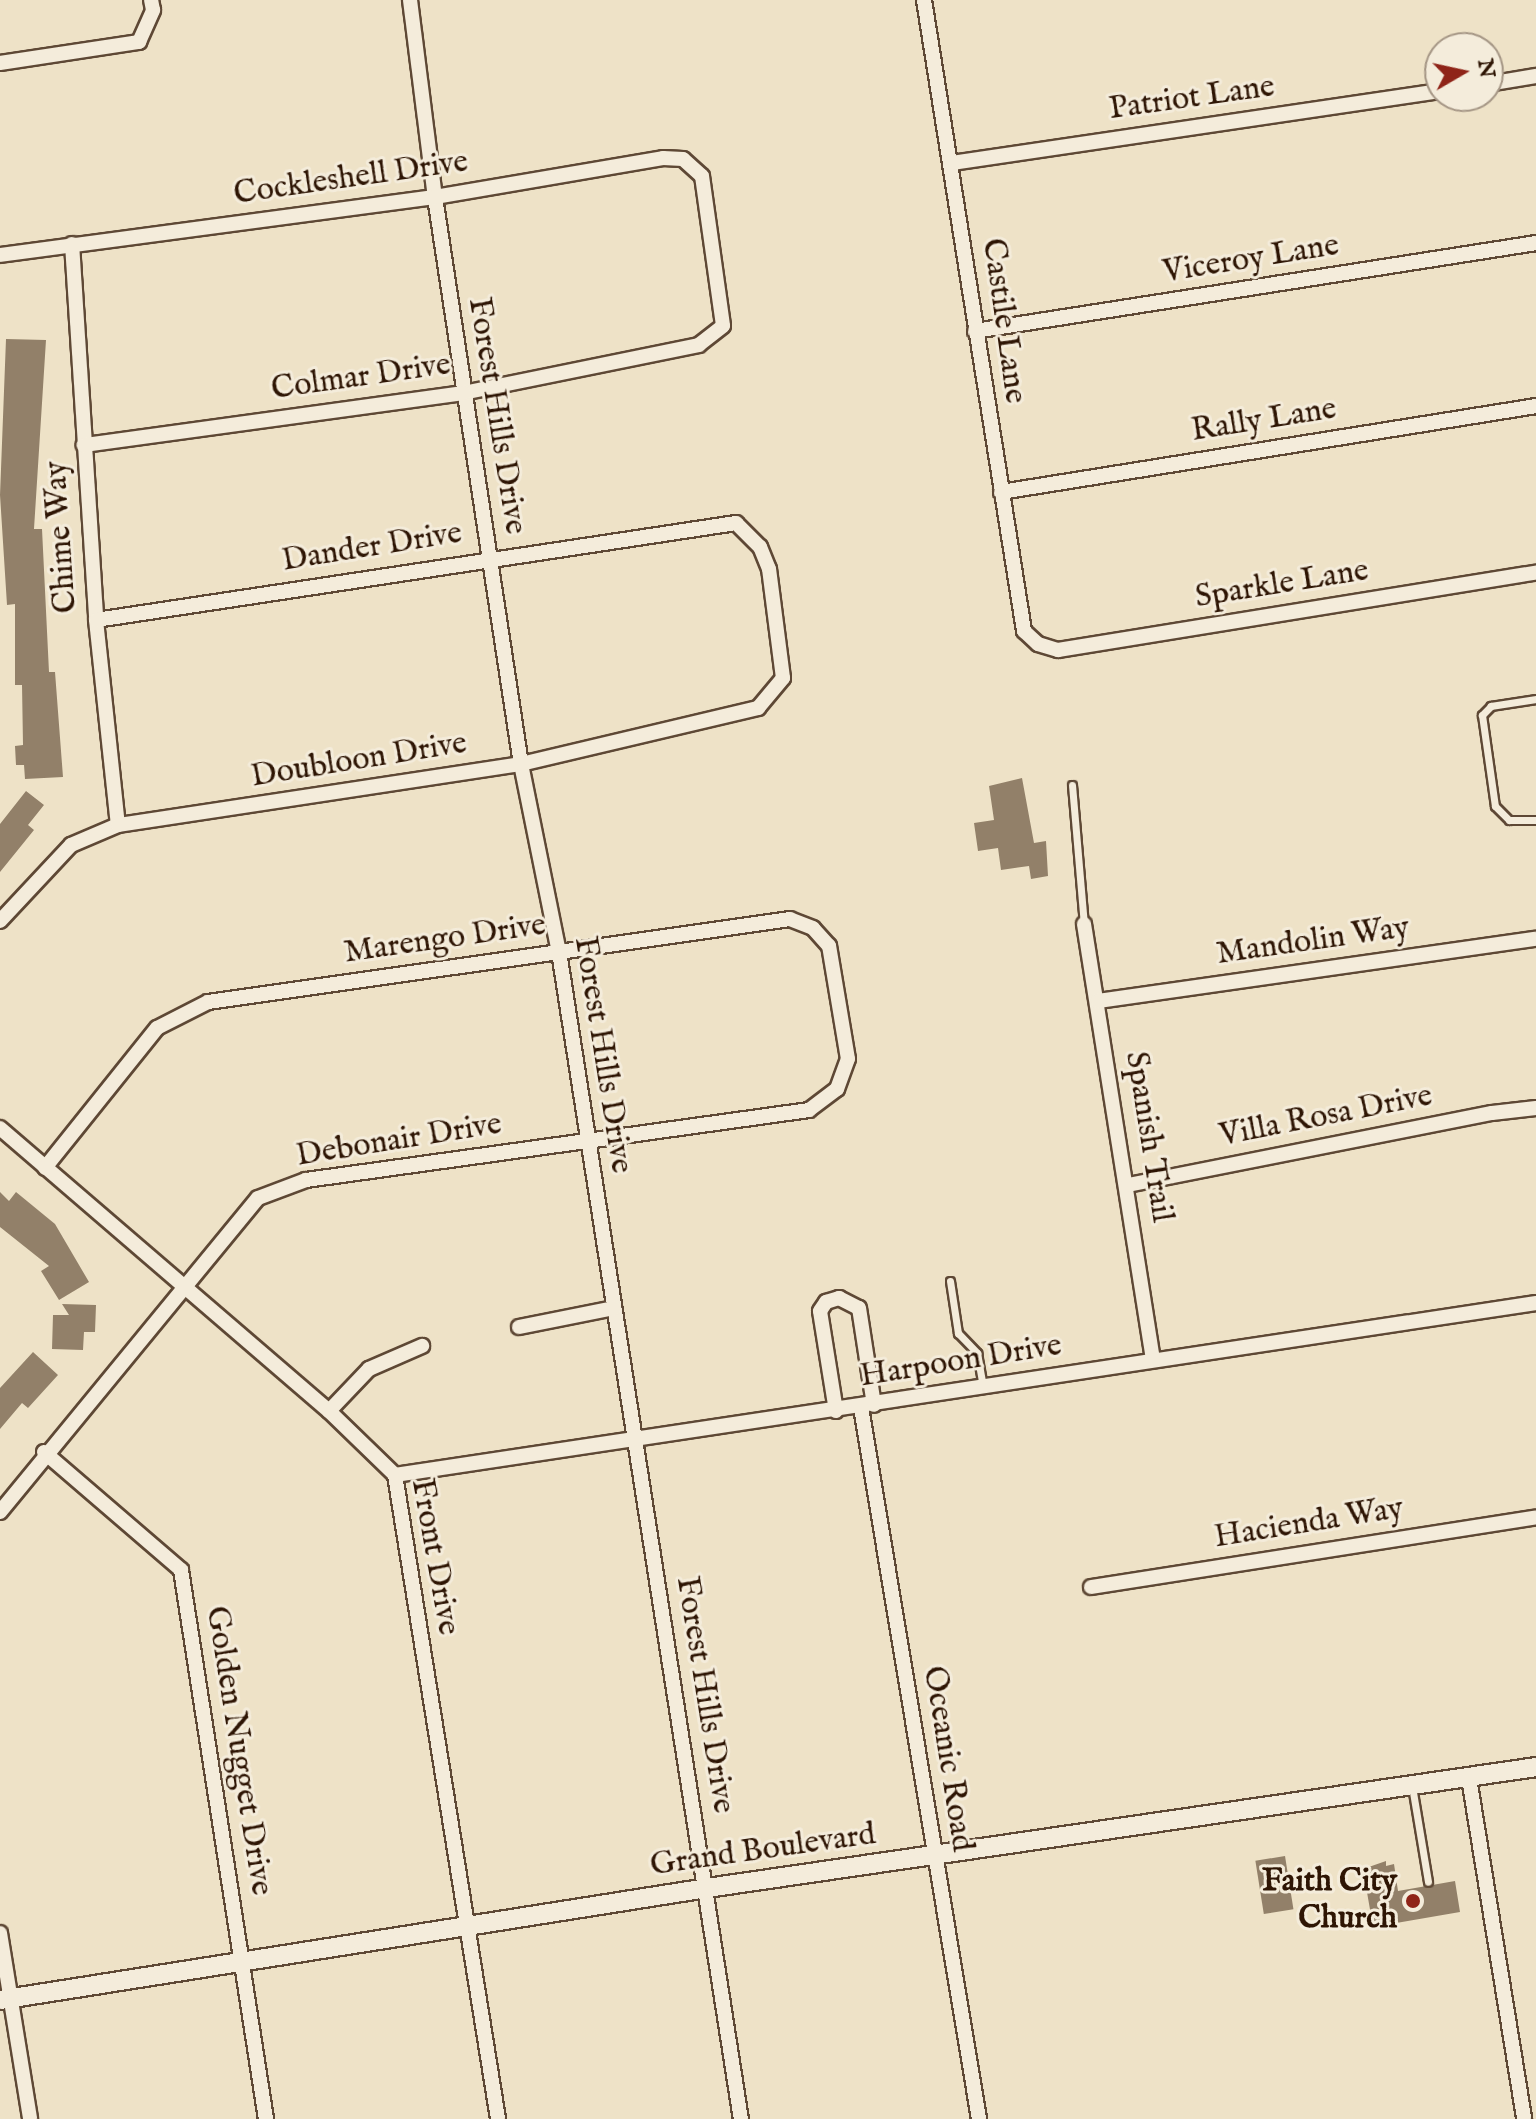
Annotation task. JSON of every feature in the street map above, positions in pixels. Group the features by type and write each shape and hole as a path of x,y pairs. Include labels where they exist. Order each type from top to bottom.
{"street":[{"path":"0,63 139,42 153,10 151,0"},
{"name":"Forest Hills Drive","path":"410,0 435,197 521,764 559,952 586,1141 707,1888 741,2119"},
{"name":"Castile Lane","path":"926,0 1024,631 1038,644"},
{"path":"1504,81 1536,76"},
{"name":"Patriot Lane","path":"952,163 1424,93"},
{"name":"Cockleshell Drive","path":"0,255 435,197 663,158 683,159 702,176"},
{"name":"Colmar Drive","path":"84,445 464,393 712,339 723,326 702,176"},
{"name":"Viceroy Lane","path":"975,331 1536,243"},
{"name":"Chime Way","path":"72,244 96,620 118,825"},
{"name":"Rally Lane","path":"1001,492 1536,406"},
{"name":"Dander Drive","path":"96,620 736,523 760,547 769,569 783,678 758,708"},
{"name":"Sparkle Lane","path":"1038,644 1058,650 1536,573"},
{"name":"Doubloon Drive","path":"0,921 71,845 118,825 521,764 758,708"},
{"name":"Marengo Drive","path":"45,1168 157,1028 185,1011 208,1002 790,919 813,928 829,946 848,1059 837,1089 809,1110"},
{"name":"Spanish Trail","path":"1084,924 1128,1185 1153,1360"},
{"name":"Mandolin Way","path":"1098,1001 1536,939"},
{"name":"Villa Rosa Drive","path":"1128,1185 1492,1113 1536,1108"},
{"name":"Debonair Drive","path":"0,1512 44,1452 258,1198 306,1180 809,1110"},
{"name":"Front Drive","path":"0,1128 329,1411 395,1475 498,2119"},
{"name":"Oceanic Road","path":"836,1411 820,1311 826,1302 839,1298 859,1308 867,1406 934,1858 979,2119"},
{"name":"Harpoon Drive","path":"395,1475 836,1411 1536,1303"},
{"path":"519,1327 614,1308"},
{"path":"329,1411 369,1369 422,1346"},
{"name":"Golden Nugget Drive","path":"44,1452 181,1570 266,2119"},
{"name":"Hacienda Way","path":"1091,1587 1536,1517"},
{"name":"Grand Boulevard","path":"6,1999 707,1888 934,1858 1536,1767"},
{"path":"1469,1778 1524,2119"},
{"path":"0,1933 6,1999 30,2119"}],"lane":[{"path":"1536,699 1491,706 1482,715 1495,806 1509,820 1536,820"},
{"path":"1072,785 1084,924"},
{"path":"950,1281 958,1333 977,1353 983,1387"},
{"path":"1412,1786 1428,1882"}],"building":[{"path":"6,339 46,340 34,529 42,529 49,672 55,672 63,777 25,779 24,765 16,765 15,746 23,745 22,685 15,685 15,604 7,605 0,495"},
{"path":"1022,778 1034,843 1046,841 1048,876 1031,879 1029,866 1001,870 998,848 978,851 974,823 994,820 989,786"},
{"path":"26,791 44,805 28,825 34,830 0,872 0,824"},
{"path":"0,1192 9,1201 16,1192 55,1224 89,1282 59,1300 41,1271 49,1266 0,1227"},
{"path":"62,1304 96,1305 95,1332 84,1332 83,1350 52,1349 53,1315 69,1315"},
{"path":"33,1352 58,1375 28,1408 22,1403 0,1429 0,1388"},
{"path":"1285,1856 1293,1909 1264,1914 1255,1861"},
{"name":"Faith City Church","path":"1386,1861 1386,1866 1394,1864 1398,1891 1455,1881 1460,1912 1373,1927 1363,1869"}],"place":[{"name":"Faith City Church","path":"1413,1901"}]}
